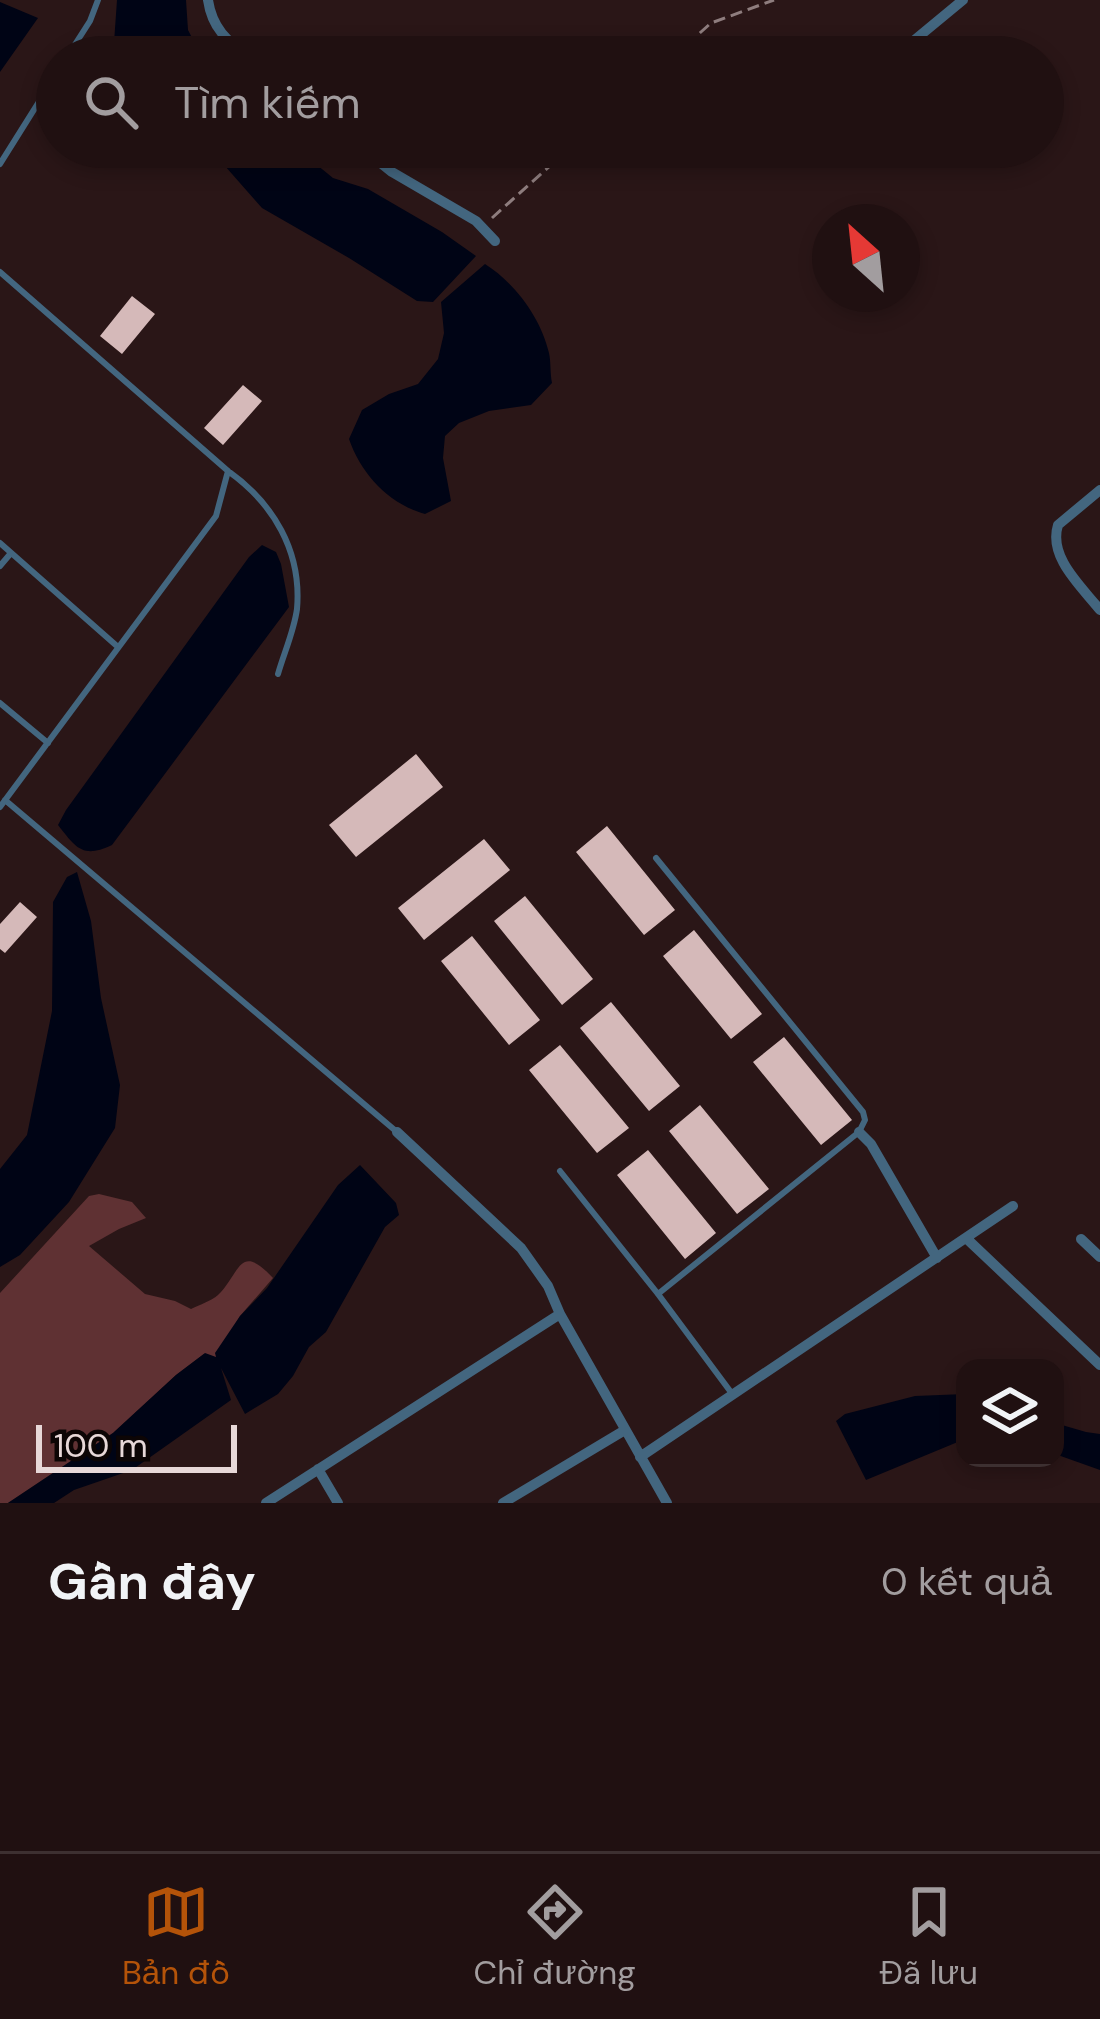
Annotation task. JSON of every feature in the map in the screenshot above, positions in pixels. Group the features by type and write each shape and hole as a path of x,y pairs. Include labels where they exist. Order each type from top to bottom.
{"street":[{"path":"208,0 223,36"},
{"path":"919,36 963,0"},
{"path":"387,168 482,227 495,241"},
{"path":"1100,490 1055,531 1060,559 1100,610"},
{"path":"397,1132 521,1248 548,1286 667,1503"},
{"path":"859,1132 871,1144 937,1258"},
{"path":"640,1457 1013,1206"},
{"path":"966,1238 1100,1365"},
{"path":"1081,1239 1100,1257"},
{"path":"266,1503 560,1314"},
{"path":"503,1503 625,1430"},
{"path":"318,1469 338,1503"}],"lane":[{"path":"80,36 98,0"},
{"path":"0,164 36,107"},
{"path":"0,272 252,488 274,516 294,569 297,613 278,674"},
{"path":"4,801 216,516 228,471"},
{"path":"0,543 118,647"},
{"path":"0,566 11,553"},
{"path":"0,703 48,743"},
{"path":"0,788 4,801 397,1132"},
{"path":"656,858 865,1120 859,1132 658,1294"},
{"path":"560,1171 733,1395"}],"path":[{"path":"696,36 711,22 775,0"},
{"path":"482,227 548,168"}],"shaded area":[{"path":"89,1196 132,1202 146,1218 89,1246 145,1294 191,1309 218,1295 246,1262 262,1267 273,1278 240,1316 217,1358 204,1354 113,1433 8,1503 0,1503 0,1293"}],"water":[{"path":"117,0 186,0 191,36 114,36"},
{"path":"0,2 38,18 0,72"},
{"path":"227,168 321,168 333,178 368,189 476,256 433,302 417,301 262,208"},
{"path":"485,264 507,281 533,314 549,353 552,383 531,405 489,411 459,423 445,436 443,458 451,501 425,514 378,486 349,439 362,410 418,384 438,359 444,333 441,302"},
{"path":"262,545 276,552 289,607 112,845 94,851 81,849 58,825 66,810"},
{"path":"77,872 91,921 120,1085 115,1128 69,1202 20,1255 0,1267 0,1169 27,1135 52,1011 53,902 67,877"},
{"path":"360,1165 396,1203 399,1215 385,1227 326,1332 309,1347 278,1394 245,1414 221,1368 231,1400 132,1470 74,1490 54,1503 8,1503 113,1433 205,1353 216,1357 240,1316 267,1288 338,1185"},
{"path":"956,1394 956,1443 866,1480 836,1421 845,1414 915,1396"},
{"path":"1064,1426 1100,1434 1100,1470 1064,1457"}],"building":[{"path":"132,296 155,314 122,354 100,336"},
{"path":"243,385 262,401 223,445 204,428"},
{"path":"416,754 443,787 356,857 329,825"},
{"path":"607,826 675,910 644,935 576,852"},
{"path":"484,839 510,870 424,940 398,908"},
{"path":"525,896 593,979 562,1005 494,921"},
{"path":"20,902 37,917 5,953 0,949 0,924"},
{"path":"694,930 762,1014 731,1039 663,956"},
{"path":"472,936 540,1020 509,1045 441,961"},
{"path":"611,1002 680,1086 649,1111 580,1028"},
{"path":"784,1037 852,1120 821,1145 753,1062"},
{"path":"560,1045 629,1128 597,1153 529,1070"},
{"path":"700,1105 769,1189 737,1214 669,1131"},
{"path":"648,1150 716,1233 685,1259 617,1175"}]}
